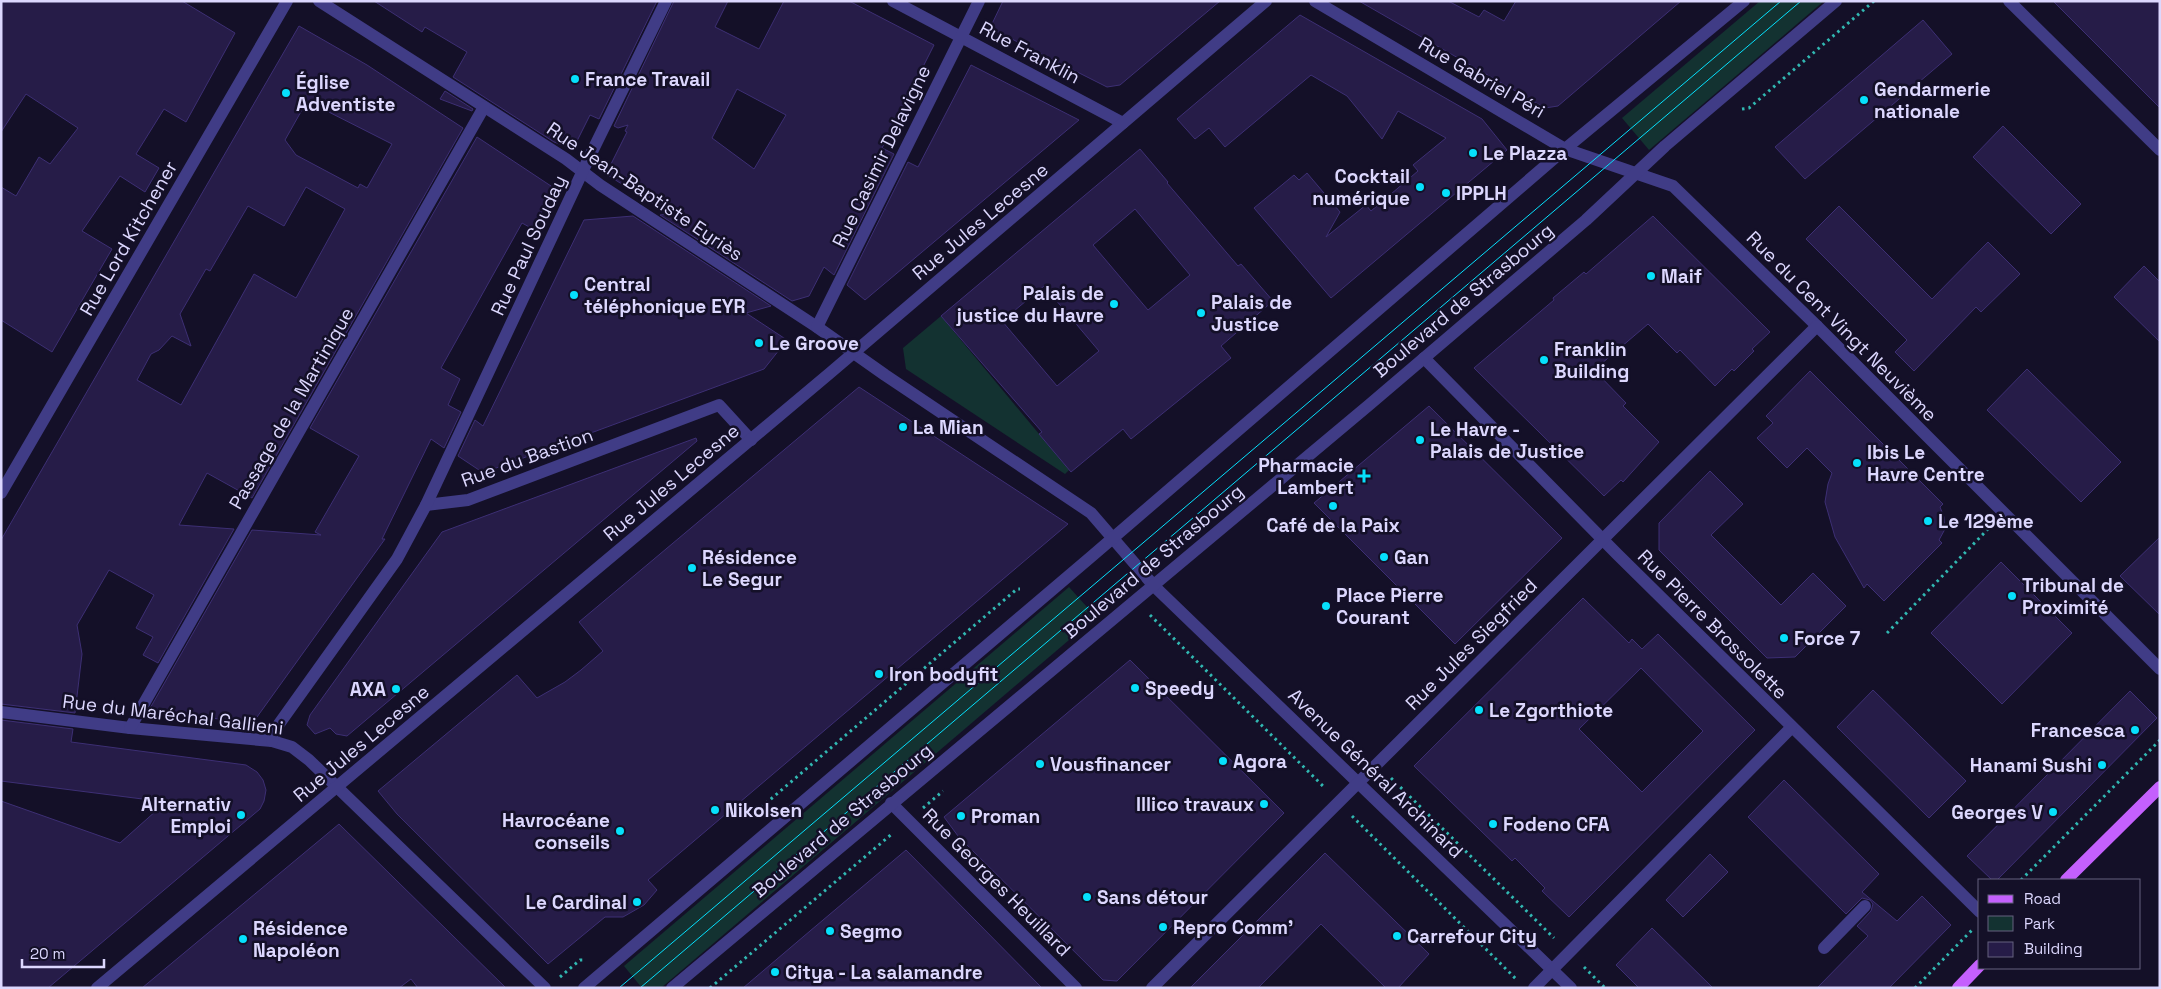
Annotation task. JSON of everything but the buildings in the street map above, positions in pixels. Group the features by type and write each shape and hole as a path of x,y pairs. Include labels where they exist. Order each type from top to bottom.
{"main road":[{"path":"2067,879 2160,787"},
{"path":"1958,988 1978,967"}],"street":[{"name":"Rue Lord Kitchener","path":"1,493 287,1"},
{"name":"Rue Jean-Baptiste Eyriès","path":"319,1 484,107 817,327 1091,513 1154,586"},
{"name":"Rue Paul Souday","path":"426,505 666,1"},
{"name":"Rue Franklin","path":"893,1 1124,123"},
{"name":"Rue Casimir Delavigne","path":"817,327 980,1"},
{"name":"Rue Jules Lecesne","path":"97,988 751,440 1266,1"},
{"name":"Rue Gabriel Péri","path":"1315,1 1565,149 1636,174"},
{"name":"Boulevard de Strasbourg","path":"584,988 1565,149 1744,1"},
{"name":"Boulevard de Strasbourg","path":"672,988 1424,358 1586,220 1665,146 1836,1"},
{"path":"2009,1 2160,150"},
{"name":"Passage de la Martinique","path":"130,728 484,107"},
{"name":"Rue du Cent Vingt Neuvième","path":"1636,174 1673,186 1817,326 2160,669"},
{"name":"Rue Jules Siegfried","path":"1152,988 1817,326"},
{"name":"Rue Pierre Brossolette","path":"1424,358 1791,728 1978,910"},
{"name":"Rue du Bastion","path":"426,505 468,500 719,405 751,440"},
{"path":"272,741 279,724 397,559 426,505"},
{"name":"Avenue Général Archinard","path":"1154,586 1571,988"},
{"name":"Rue du Maréchal Gallieni","path":"1,712 130,728 272,741 292,747 310,760 545,988"},
{"path":"1534,988 1791,728"},
{"name":"Rue Georges Heuillard","path":"891,803 1076,988"},
{"path":"1824,948 1865,906"}],"path":[{"path":"1887,633 2003,514"},
{"path":"2022,879 2160,740"},
{"path":"1377,764 1605,988"},
{"path":"1915,988 1973,929"}],"green space":[{"path":"1760,1 1824,1 1649,150 1622,118"},
{"path":"941,316 1069,470 1065,474 906,369 903,348"},
{"path":"1069,587 1096,617 661,988 642,988 624,966"}],"tram line":[{"path":"619,988 1781,1"},
{"path":"640,988 1801,1"}],"place":[{"name":"France Travail","path":"575,79"},
{"name":"Église Adventiste","path":"286,93"},
{"name":"Gendarmerie nationale","path":"1864,100"},
{"name":"Le Plazza","path":"1473,153"},
{"name":"Cocktail numérique","path":"1420,187"},
{"name":"IPPLH","path":"1446,193"},
{"name":"Maif","path":"1651,276"},
{"name":"Central téléphonique EYR","path":"574,295"},
{"name":"Palais de justice du Havre","path":"1114,304"},
{"name":"Palais de Justice","path":"1201,313"},
{"name":"Le Groove","path":"759,343"},
{"name":"Franklin Building","path":"1544,360"},
{"name":"La Mian","path":"903,427"},
{"name":"Le Havre - Palais de Justice","path":"1420,440"},
{"name":"Ibis Le Havre Centre","path":"1857,463"},
{"name":"Pharmacie Lambert","path":"1364,476"},
{"name":"Café de la Paix","path":"1333,506"},
{"name":"Le 129ème","path":"1928,521"},
{"name":"Gan","path":"1384,557"},
{"name":"Résidence Le Segur","path":"692,568"},
{"name":"Tribunal de Proximité","path":"2012,596"},
{"name":"Place Pierre Courant","path":"1326,606"},
{"name":"Force 7","path":"1784,638"},
{"name":"Iron bodyfit","path":"879,674"},
{"name":"Speedy","path":"1135,688"},
{"name":"AXA","path":"396,689"},
{"name":"Le Zgorthiote","path":"1479,710"},
{"name":"Francesca","path":"2135,730"},
{"name":"Agora","path":"1223,761"},
{"name":"Vousfinancer","path":"1040,764"},
{"name":"Hanami Sushi","path":"2102,765"},
{"name":"Illico travaux","path":"1264,804"},
{"name":"Nikolsen","path":"715,810"},
{"name":"Georges V","path":"2053,812"},
{"name":"Alternativ Emploi","path":"241,815"},
{"name":"Proman","path":"961,816"},
{"name":"Fodeno CFA","path":"1493,824"},
{"name":"Havrocéane conseils","path":"620,831"},
{"name":"Sans détour","path":"1087,897"},
{"name":"Le Cardinal","path":"637,902"},
{"name":"Repro Comm'","path":"1163,927"},
{"name":"Segmo","path":"830,931"},
{"name":"Carrefour City","path":"1397,936"},
{"name":"Résidence Napoléon","path":"243,939"},
{"name":"Citya - La salamandre","path":"775,972"}]}
